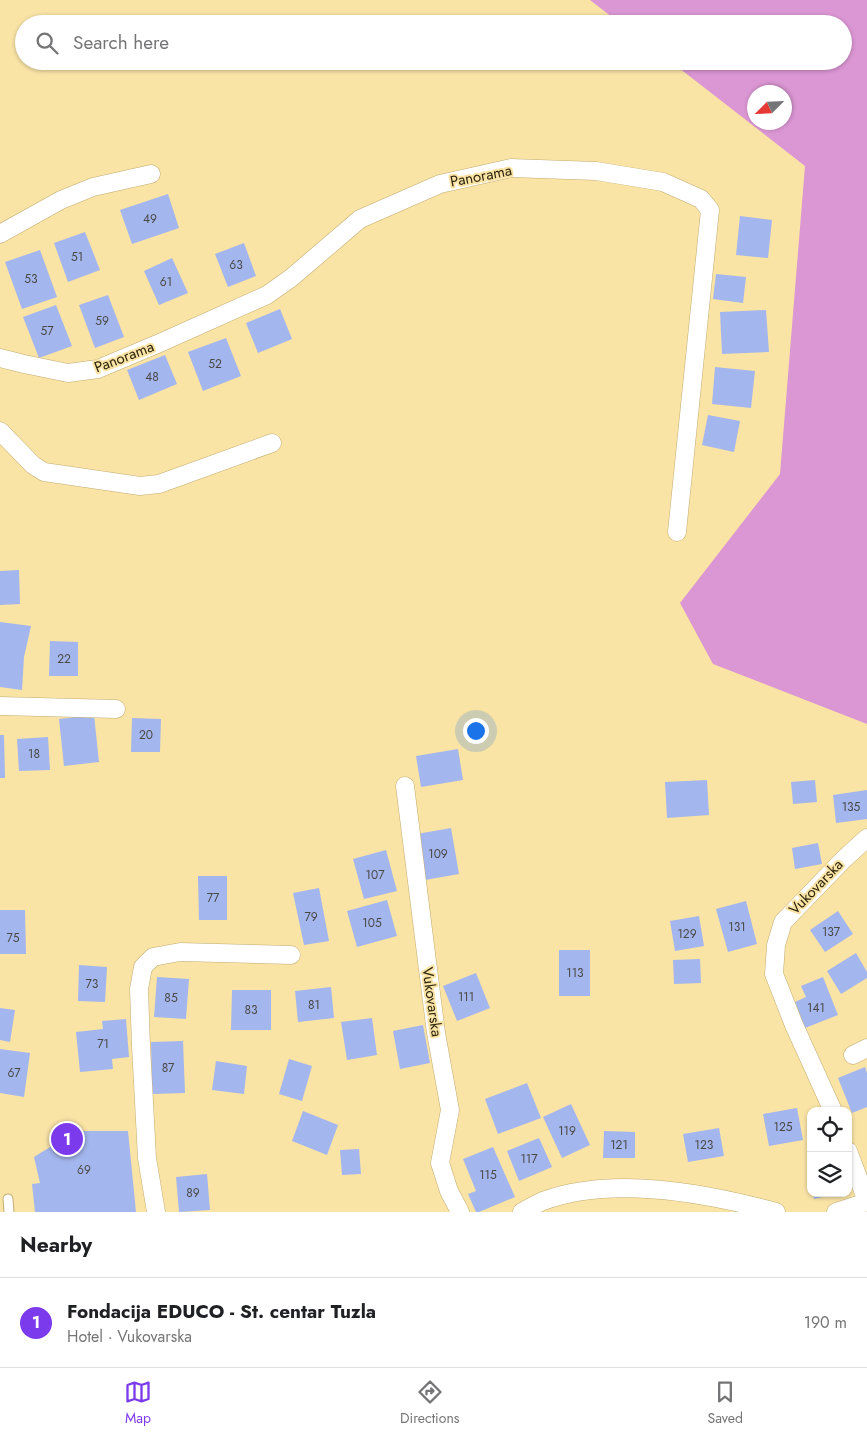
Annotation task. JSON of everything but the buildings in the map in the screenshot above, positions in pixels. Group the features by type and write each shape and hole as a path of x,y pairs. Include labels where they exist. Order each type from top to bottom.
{"street":[{"name":"Panorama","path":"0,358 68,373 98,369 267,295 291,278 360,219 440,184 511,168 596,171 663,182 700,199 710,210 677,532"},
{"path":"0,234 61,200 94,187 150,174"},
{"path":"0,431 33,465 44,472 140,486 159,484 272,443"},
{"path":"0,706 116,709"},
{"name":"Vukovarska","path":"405,786 436,1033 450,1110 440,1163 449,1191 460,1212"},
{"name":"Vukovarska","path":"831,1107 794,1025 774,974 776,945 783,922 867,838"},
{"path":"156,1212 147,1158 143,1083 140,989 143,966 153,957 180,952 291,955"},
{"path":"836,1212 867,1202 848,1152"},
{"path":"522,1212 546,1207 578,1192 627,1188 681,1192 742,1202 776,1212"}],"lane":[{"path":"8,1199 9,1212"}],"shaded area":[{"path":"590,0 867,0 867,724 713,664 680,603 780,474 805,166 759,130 792,130 792,85 747,85 747,121 682,70 852,70 852,15 609,15"}],"place":[{"name":"Fondacija EDUCO - St. centar Tuzla","path":"67,1139"}]}
